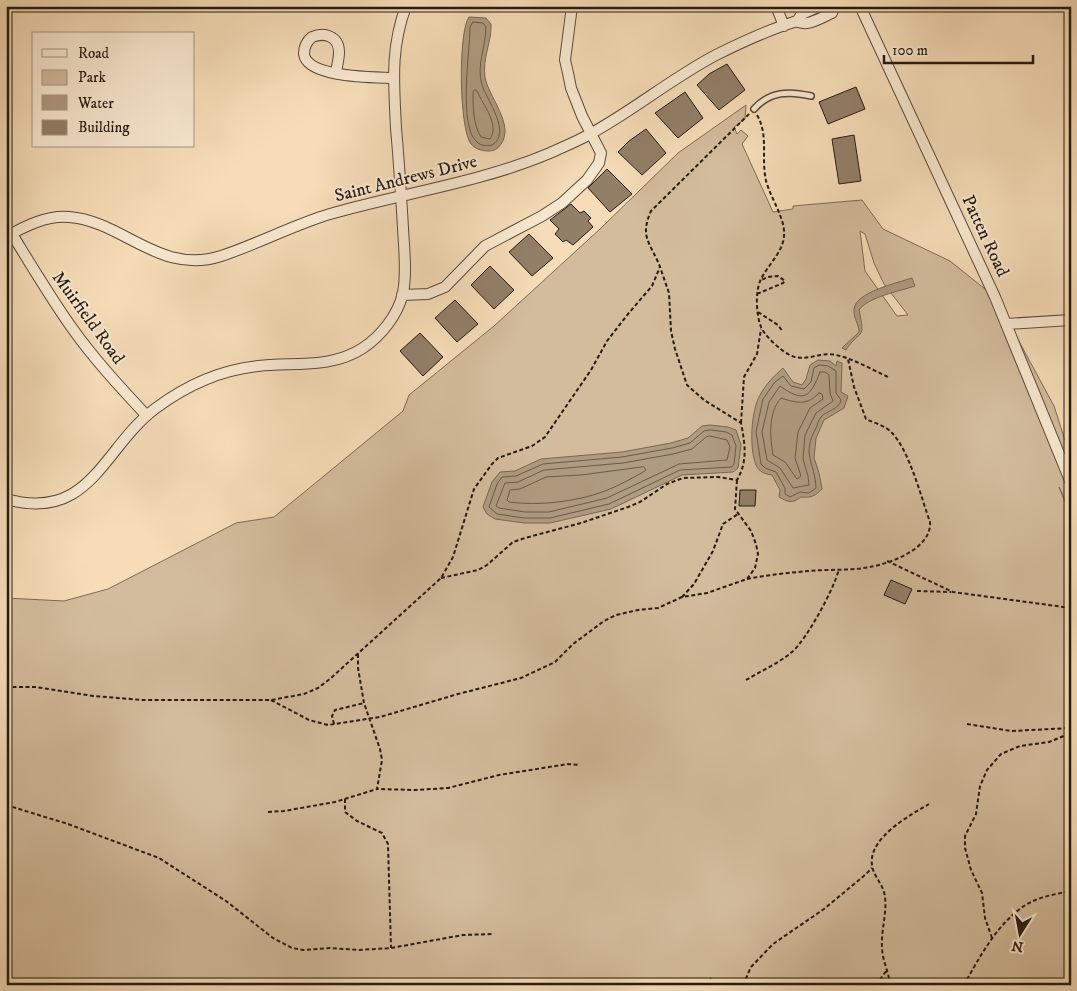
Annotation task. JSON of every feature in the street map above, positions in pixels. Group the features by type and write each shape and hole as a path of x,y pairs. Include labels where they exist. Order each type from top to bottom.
{"street":[{"path":"6,499 26,503 47,503 60,500 72,494 85,486 146,416 184,389 199,381 228,371 259,366 321,363 362,349 382,331 398,308 402,295 405,266 393,78 394,50 406,6"},
{"path":"402,295 428,294 445,287 485,246 547,213 580,188 593,172 601,158 601,153 590,134 571,88 565,60 572,6"},
{"path":"776,6 784,26"},
{"name":"Saint Andrews Drive","path":"797,22 802,14 820,6"},
{"name":"Saint Andrews Drive","path":"9,236 40,221 54,217 70,217 99,225 157,252 187,261 206,260 221,256 329,214 451,185 501,171 548,153 590,134 715,56 784,26 797,22 807,23 832,13 835,6"},
{"name":"Patten Road","path":"860,6 989,283 1071,483"},
{"path":"336,72 366,77 393,78"},
{"name":"Muirfield Road","path":"9,236 72,328 104,369 146,416"},
{"path":"1006,324 1071,320"}],"lane":[{"path":"754,110 764,100 783,93 812,96"}],"path":[{"path":"741,423 704,400 687,385 671,331 669,293 645,233 646,223 651,211 754,110 763,127 765,176 784,227 784,237 760,281 756,302 761,328 757,354 744,377 741,423 746,445 746,458 736,480 734,503 738,514 750,531 758,554 755,568 747,579"},
{"path":"6,686 36,687 93,696 133,699 271,700 294,697 318,688 441,578 454,557 471,497 479,482 498,458 532,446 545,437 591,370 607,341 652,286 660,267"},
{"path":"757,294 785,281 778,276 774,276 760,281"},
{"path":"758,312 778,325 784,332"},
{"path":"761,328 777,346 790,356 804,358 830,354 836,355 847,358 888,377"},
{"path":"682,596 707,593 747,579 793,572 873,567 912,551 922,543 930,531 930,522 905,454 892,433 885,427 866,419 854,387 847,358"},
{"path":"441,578 478,570 487,565 513,542 581,523 628,507 640,502 667,484 684,478 718,477 736,480"},
{"path":"271,700 308,720 328,725 369,720 520,678 555,662 572,644 604,621 627,612 658,608 682,596 694,584 713,551 723,524 738,514"},
{"path":"887,561 953,592"},
{"path":"746,680 792,652 800,644 830,595 839,569"},
{"path":"918,591 953,592 1071,608"},
{"path":"358,654 358,668 364,704 382,760 377,789"},
{"path":"334,724 332,716 335,710 364,704"},
{"path":"967,724 1011,731 1071,728"},
{"path":"992,938 985,918 982,893 971,870 964,848 965,836 976,814 980,786 987,770 1001,754 1010,749 1048,742 1071,733"},
{"path":"268,812 345,800 377,789 415,790 448,788 499,775 568,764 580,764"},
{"path":"345,800 345,812 357,821 382,833 388,844 391,948"},
{"path":"890,985 881,949 882,931 886,914 885,895 880,881 872,868 872,858 887,832 929,804"},
{"path":"6,805 68,824 159,858 226,901 273,938 292,948 304,950 391,948 463,935 492,934"},
{"path":"743,985 751,967 773,944 824,909 872,868"},
{"path":"964,985 992,938 1018,910 1030,902 1071,891"},
{"path":"876,985 887,970"},
{"path":"710,978 715,985"}],"green space":[{"path":"746,105 745,119 734,127 737,134 741,130 748,136 742,144 773,212 793,209 793,206 862,200 883,229 950,261 995,297 1054,406 1071,459 1071,512 1059,487 1071,517 1071,985 6,985 6,598 64,601 108,589 236,523 274,517 403,411 409,395 494,326 600,229 678,153","holes":["860,231 865,234 874,263 884,284 908,315 897,316 865,271"]}],"water":[{"path":"469,17 486,18 491,24 484,70 487,85 503,119 505,128 501,144 492,151 481,150 471,144 464,120 461,80 463,41 465,26"},
{"path":"912,278 915,286 893,292 863,305 859,310 862,331 846,350 842,348 859,332 854,312 856,303 869,293"},
{"path":"818,360 830,361 836,366 837,361 842,363 841,392 848,396 844,408 824,420 816,438 814,458 822,489 813,496 788,501 779,497 780,490 772,475 762,472 756,465 752,449 755,410 762,391 770,380 783,368 793,382 802,385 810,365"},
{"path":"710,425 736,430 741,445 738,468 733,472 682,475 611,509 550,523 524,523 495,519 487,514 483,507 492,482 500,472 515,471 541,459 622,452 671,443 688,438 702,426"}],"building":[{"path":"727,64 745,90 719,110 697,85 709,74"},
{"path":"856,87 865,109 828,124 819,102"},
{"path":"685,92 703,118 678,138 655,113"},
{"path":"646,129 666,153 642,175 618,152 629,141"},
{"path":"854,135 861,181 839,184 832,139"},
{"path":"607,169 632,194 610,212 588,188"},
{"path":"571,204 580,213 584,211 591,218 588,221 593,227 573,245 566,240 563,242 555,234 559,229 550,220"},
{"path":"529,234 553,258 532,276 509,252"},
{"path":"490,266 514,290 494,309 471,285"},
{"path":"455,300 478,324 457,342 435,318"},
{"path":"420,333 443,357 423,376 400,351"},
{"path":"740,490 756,490 755,506 739,506"},
{"path":"891,580 912,589 905,604 884,595"}]}
